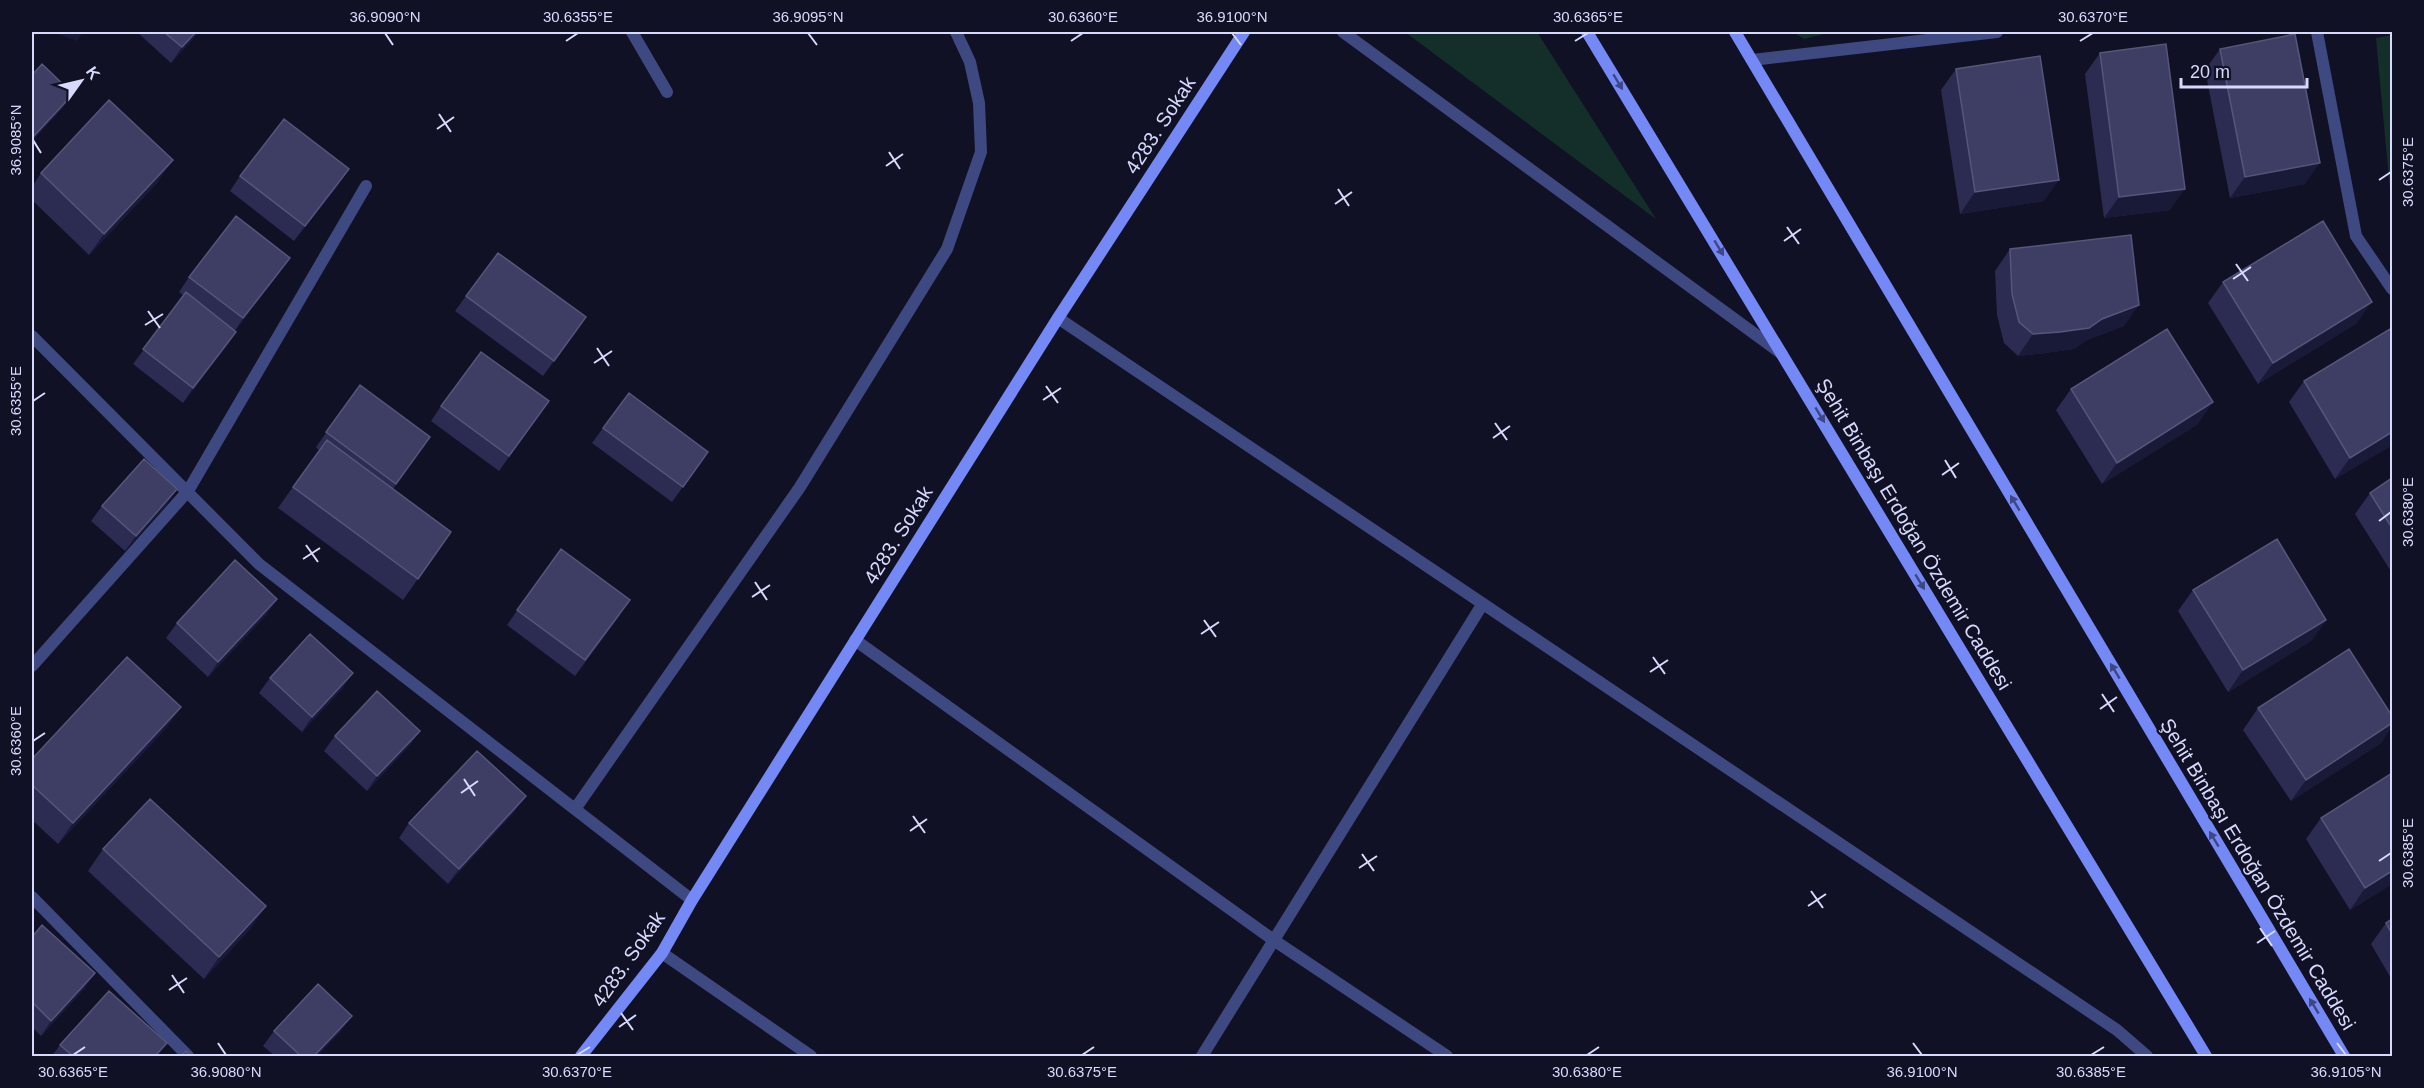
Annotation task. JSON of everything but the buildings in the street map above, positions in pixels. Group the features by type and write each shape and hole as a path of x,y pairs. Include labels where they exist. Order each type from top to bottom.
{"main road":[{"name":"4283. Sokak","path":"581,1056 662,953 692,900 1058,318 1244,32"},
{"name":"Şehit Binbaşı Erdoğan Özdemir Caddesi","path":"1587,32 2206,1056"},
{"name":"Şehit Binbaşı Erdoğan Özdemir Caddesi","path":"1735,32 2344,1056"}],"street":[{"path":"632,32 667,92"},
{"path":"575,809 800,487 947,249 981,152 980,103 970,62 956,32"},
{"path":"1343,32 1784,356"},
{"path":"1752,60 1902,38 1997,32"},
{"path":"2317,32 2356,236 2392,289"},
{"path":"32,666 188,491 366,186"},
{"path":"1058,318 2117,1030 2147,1056"},
{"path":"32,336 259,564 692,900"},
{"path":"1202,1056 1482,605"},
{"path":"855,640 1275,941 1447,1056"},
{"path":"32,897 188,1056"},
{"path":"662,953 811,1056"}],"green space":[{"path":"1405,32 1537,32 1656,219"},
{"path":"1793,32 1831,32 1804,39"},
{"path":"2392,35 2392,213 2376,38"}]}
